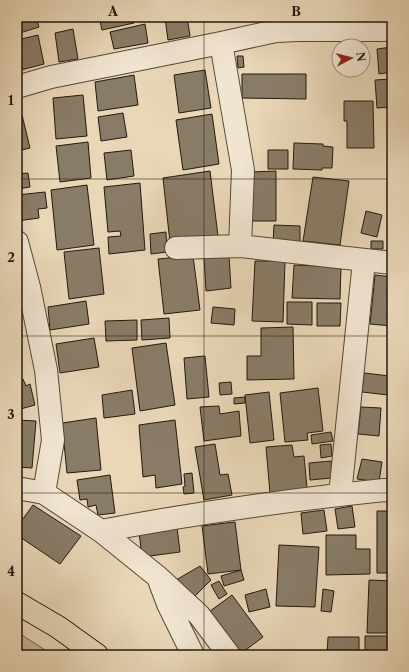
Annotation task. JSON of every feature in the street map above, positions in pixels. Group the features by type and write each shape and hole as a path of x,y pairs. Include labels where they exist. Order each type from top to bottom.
{"main road":[{"path":"17,603 58,627 97,655"}],"street":[{"path":"17,87 52,77 276,31 296,24 392,30"},
{"path":"221,43 242,170 240,246"},
{"path":"17,242 29,287 46,370 53,440 44,493"},
{"path":"176,248 240,246 392,263"},
{"path":"340,495 364,261"},
{"path":"17,488 44,493 101,531 158,577 199,614 229,655"},
{"path":"101,531 175,517 340,495 384,490 392,491"},
{"path":"158,577 168,604 193,655"}],"shaded area":[{"path":"17,632 53,655 17,655"}],"building":[{"path":"17,17 36,17 39,27 17,34"},
{"path":"99,17 133,17 134,23 102,30"},
{"path":"187,17 190,36 168,40 165,18"},
{"path":"145,24 148,43 114,49 110,32"},
{"path":"73,29 78,59 59,62 55,33"},
{"path":"38,35 44,64 17,71 17,40"},
{"path":"392,47 392,72 379,74 377,49"},
{"path":"237,56 243,56 244,67 238,68"},
{"path":"205,70 211,108 179,113 174,75"},
{"path":"242,74 306,74 306,99 242,98"},
{"path":"134,75 138,105 98,111 95,82"},
{"path":"392,79 392,107 377,108 375,80"},
{"path":"83,95 87,136 56,139 53,98"},
{"path":"344,101 373,101 374,148 347,148 347,121 344,121"},
{"path":"388,111 392,111 392,135 388,135"},
{"path":"123,113 127,137 101,141 98,117"},
{"path":"212,114 219,164 183,170 176,120"},
{"path":"22,115 30,148 17,151 17,116"},
{"path":"88,142 91,178 60,182 56,146"},
{"path":"294,143 323,144 323,146 333,147 332,168 322,168 322,170 293,169"},
{"path":"392,144 392,177 389,176"},
{"path":"131,150 134,176 107,180 104,153"},
{"path":"268,150 288,150 288,169 268,169"},
{"path":"210,171 218,236 170,243 163,178"},
{"path":"276,171 276,221 250,221 251,172"},
{"path":"28,173 30,187 17,189 17,174"},
{"path":"313,177 349,181 340,245 303,241"},
{"path":"140,183 145,250 109,254 108,237 121,236 120,231 108,232 104,187"},
{"path":"87,185 94,245 57,250 51,190"},
{"path":"45,192 47,208 38,209 39,218 17,221 17,195"},
{"path":"366,211 382,215 377,237 361,233"},
{"path":"274,225 300,226 300,245 273,244"},
{"path":"166,232 167,252 151,254 150,234"},
{"path":"371,241 383,241 383,249 371,249"},
{"path":"99,248 104,294 69,299 64,252"},
{"path":"193,256 200,310 164,314 158,259"},
{"path":"229,256 231,288 206,291 204,258"},
{"path":"255,261 285,261 283,322 252,321"},
{"path":"294,265 341,267 340,299 292,298"},
{"path":"375,275 392,277 392,326 370,324"},
{"path":"86,301 89,324 50,330 48,307"},
{"path":"287,302 312,302 312,325 287,324"},
{"path":"317,303 341,303 340,326 317,326"},
{"path":"213,307 235,309 234,325 211,323"},
{"path":"169,318 170,338 142,340 141,320"},
{"path":"137,320 137,340 106,341 105,321"},
{"path":"293,327 294,379 247,380 247,356 261,356 261,328"},
{"path":"94,338 99,367 60,373 56,344"},
{"path":"166,343 175,405 140,411 132,348"},
{"path":"205,356 209,397 187,399 184,358"},
{"path":"364,373 390,376 388,395 362,392"},
{"path":"23,379 26,386 30,384 35,405 17,410 17,380"},
{"path":"231,382 232,394 220,395 219,383"},
{"path":"318,388 323,431 307,433 308,440 285,442 280,393"},
{"path":"132,390 135,414 104,418 102,395"},
{"path":"269,392 274,440 250,443 245,395"},
{"path":"245,397 245,403 234,404 234,398"},
{"path":"219,406 220,414 239,411 241,436 204,441 200,407"},
{"path":"361,407 381,408 379,436 358,434"},
{"path":"96,418 101,470 67,473 62,423"},
{"path":"17,420 36,421 32,468 17,467"},
{"path":"175,420 182,484 156,488 155,475 143,477 139,425"},
{"path":"331,432 333,441 312,444 311,435"},
{"path":"215,444 220,475 228,474 232,495 204,500 195,447"},
{"path":"331,444 332,456 321,458 320,445"},
{"path":"292,445 294,457 304,456 307,488 270,493 266,447"},
{"path":"362,459 382,462 379,482 357,479"},
{"path":"331,461 332,478 310,480 309,463"},
{"path":"192,473 194,493 184,494 184,474"},
{"path":"110,475 115,513 98,515 96,505 88,507 87,499 80,500 77,480"},
{"path":"33,505 81,536 60,564 17,535 17,527"},
{"path":"352,506 355,527 338,529 335,509"},
{"path":"324,510 327,531 303,534 301,513"},
{"path":"377,511 392,511 392,573 377,573"},
{"path":"235,522 241,570 208,574 202,526"},
{"path":"177,527 180,552 142,557 139,532"},
{"path":"326,535 356,535 356,549 370,549 370,574 326,575"},
{"path":"279,545 319,547 315,607 276,606"},
{"path":"200,566 211,580 192,599 176,580"},
{"path":"241,570 244,580 224,586 221,576"},
{"path":"369,580 392,581 392,633 367,633"},
{"path":"219,581 227,594 219,599 211,585"},
{"path":"266,589 270,607 249,612 245,595"},
{"path":"323,589 334,591 331,612 321,611"},
{"path":"232,595 263,637 239,655 206,614"},
{"path":"365,636 392,636 392,655 365,655"},
{"path":"328,637 359,637 359,655 327,655"}]}
